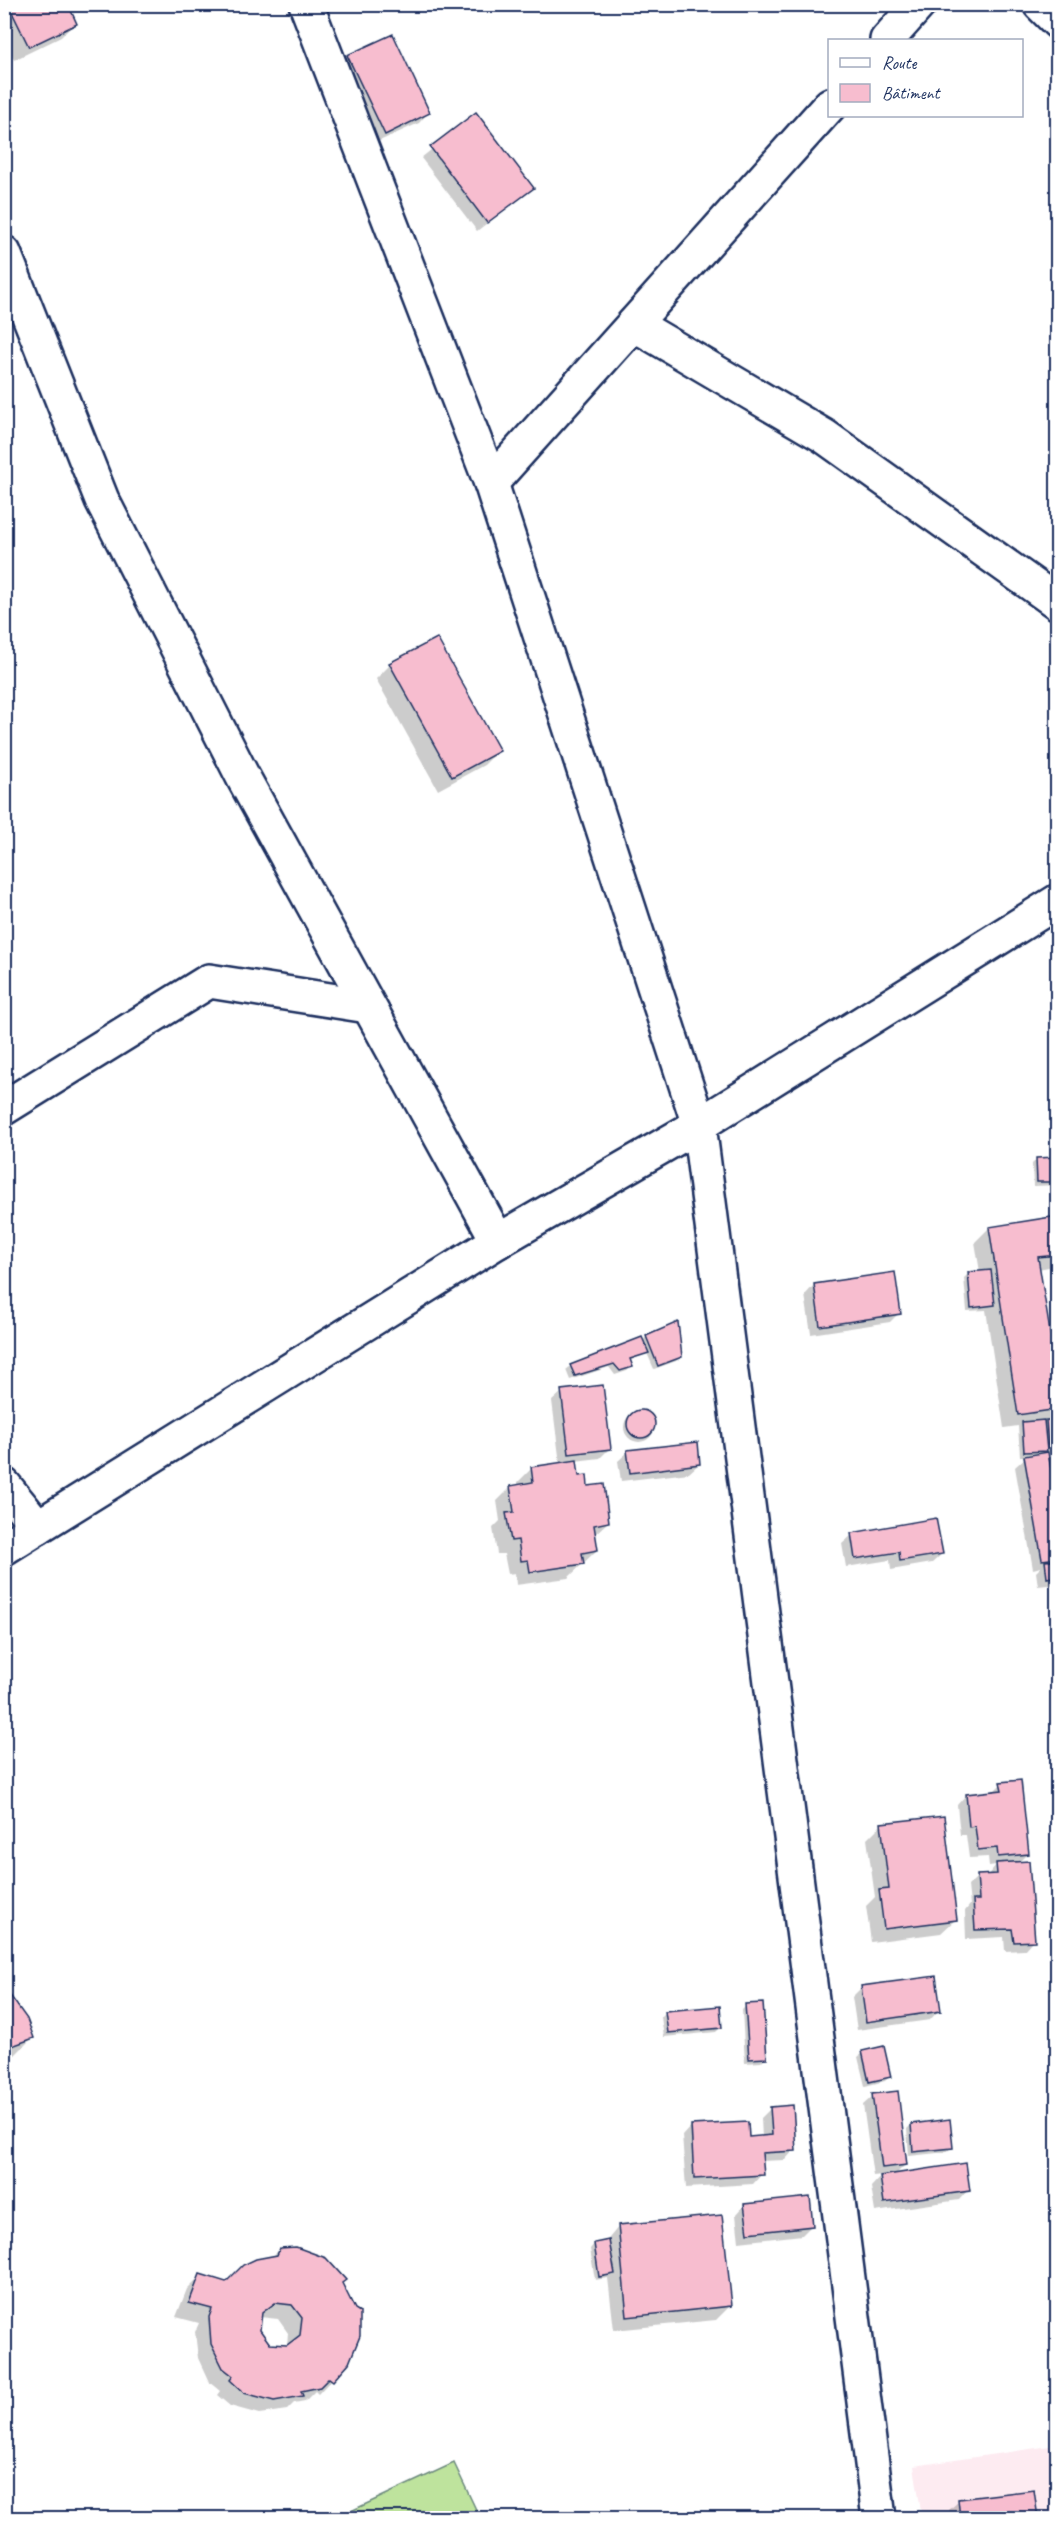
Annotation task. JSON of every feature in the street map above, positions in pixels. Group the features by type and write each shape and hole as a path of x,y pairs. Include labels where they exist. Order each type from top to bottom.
{"street":[{"path":"306,4 490,483 699,1125 879,2518"},
{"path":"888,39 919,4"},
{"path":"1040,4 1058,22"},
{"path":"490,483 828,107"},
{"path":"4,253 102,500 244,779 498,1241"},
{"path":"634,324 824,436 1058,603"},
{"path":"4,1548 498,1241 699,1125 1058,901"},
{"path":"4,1108 209,981 368,1005"},
{"path":"4,1485 38,1527"}],"shaded area":[{"path":"1057,2445 1057,2518 922,2518 914,2466"}],"green space":[{"path":"454,2463 480,2518 336,2518"}],"building":[{"path":"8,4 68,4 77,24 29,47"},
{"path":"393,34 430,113 385,135 347,55"},
{"path":"476,112 534,188 487,223 430,147"},
{"path":"437,638 500,751 452,777 389,663"},
{"path":"1058,1157 1058,1182 1037,1182 1036,1158"},
{"path":"1058,1216 1058,1255 1038,1257 1058,1382 1058,1409 1018,1415 989,1227"},
{"path":"991,1270 995,1305 971,1308 968,1272"},
{"path":"895,1272 901,1314 820,1326 814,1284"},
{"path":"678,1322 682,1357 658,1366 646,1336"},
{"path":"642,1337 649,1353 630,1359 633,1367 620,1371 614,1364 575,1376 570,1365"},
{"path":"603,1385 611,1449 569,1454 561,1390"},
{"path":"641,1410 651,1414 655,1424 651,1434 641,1438 631,1434 627,1424 631,1414"},
{"path":"1044,1420 1047,1451 1024,1452 1022,1422"},
{"path":"1046,1420 1058,1420 1058,1448 1048,1448"},
{"path":"698,1442 700,1464 630,1473 627,1450"},
{"path":"1048,1452 1058,1511 1058,1558 1042,1560 1024,1456"},
{"path":"577,1460 579,1476 587,1475 588,1486 604,1484 609,1522 594,1525 598,1550 582,1553 584,1564 530,1572 528,1560 521,1561 518,1540 511,1541 506,1513 514,1512 510,1486 533,1482 531,1467"},
{"path":"936,1518 943,1554 900,1561 899,1552 855,1559 851,1533"},
{"path":"1058,1560 1058,1576 1047,1578 1045,1561"},
{"path":"1021,1780 1029,1854 998,1857 997,1848 978,1850 975,1826 969,1827 966,1794 1002,1790 1000,1782"},
{"path":"944,1816 957,1920 884,1929 879,1890 889,1889 881,1823"},
{"path":"1029,1861 1035,1941 1014,1942 1012,1929 975,1930 973,1900 979,1900 977,1875 997,1874 996,1863"},
{"path":"936,1976 941,2011 866,2022 861,1986"},
{"path":"4,1987 27,2019 34,2038 4,2049"},
{"path":"763,2003 767,2058 749,2059 745,2004"},
{"path":"720,2006 722,2028 668,2033 665,2011"},
{"path":"884,2046 891,2077 869,2082 862,2051"},
{"path":"898,2091 907,2165 882,2168 872,2094"},
{"path":"793,2105 796,2151 762,2153 764,2175 694,2179 691,2125 748,2122 749,2137 772,2135 770,2107"},
{"path":"950,2119 953,2148 913,2152 911,2124"},
{"path":"966,2163 970,2191 884,2203 880,2176"},
{"path":"810,2197 813,2226 748,2233 744,2204"},
{"path":"722,2215 732,2306 627,2317 618,2225"},
{"path":"609,2240 615,2274 599,2277 594,2243"},
{"path":"296,2247 326,2258 346,2280 342,2283 355,2309 360,2312 360,2336 349,2363 333,2381 329,2378 320,2387 301,2391 303,2396 274,2401 244,2393 230,2380 233,2376 223,2368 211,2344 209,2317 212,2309 189,2303 200,2274 226,2282 243,2265 256,2259 277,2255 280,2248","holes":["275,2303 292,2305 302,2318 300,2335 287,2345 270,2344 260,2330 262,2313"]},
{"path":"1034,2490 1038,2518 960,2518 958,2499"}]}
